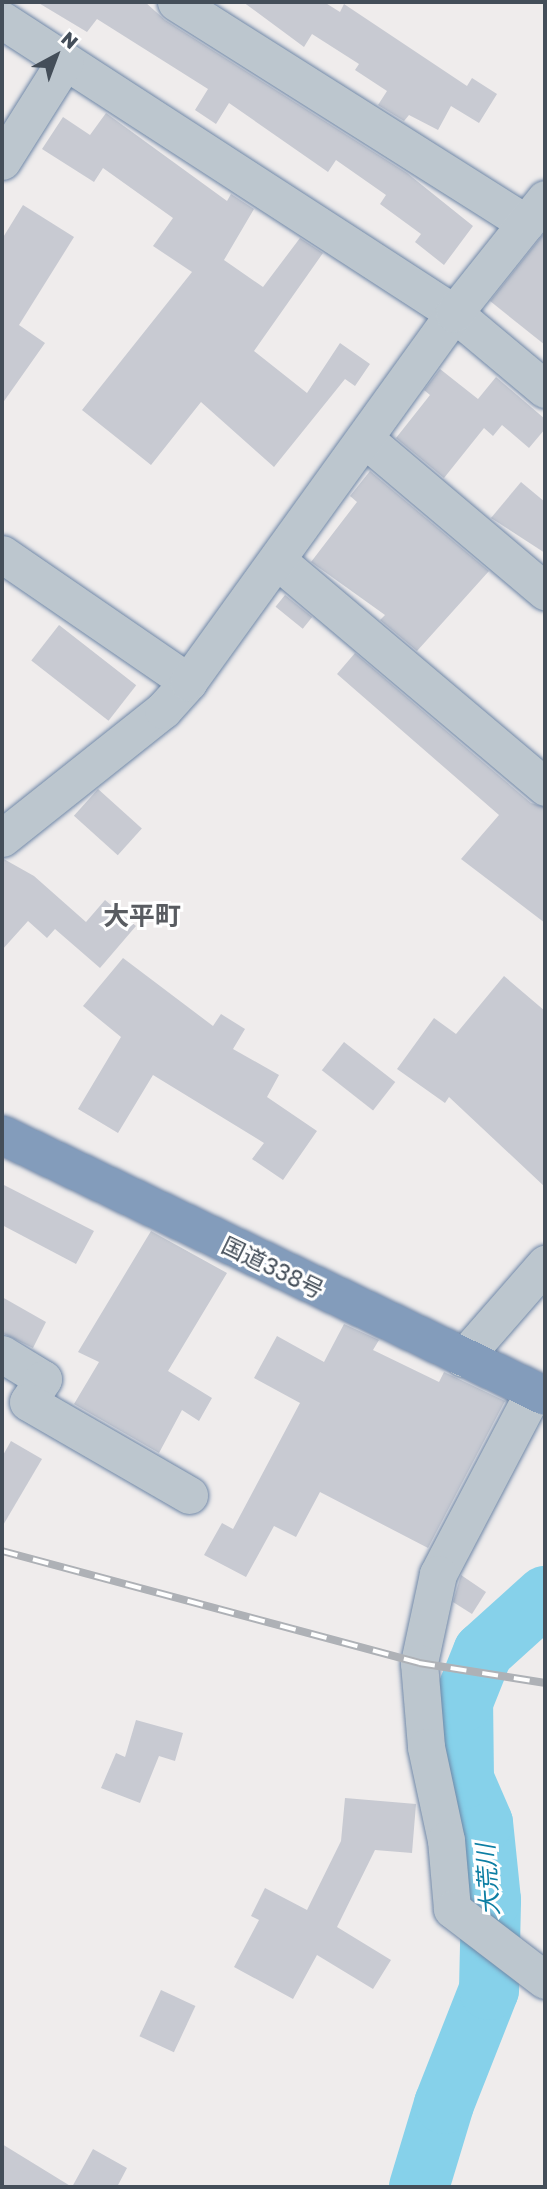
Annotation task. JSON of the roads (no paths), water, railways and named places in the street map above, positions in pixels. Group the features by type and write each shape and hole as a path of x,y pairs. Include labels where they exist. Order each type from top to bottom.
{"highway":[{"name":"国道338号","path":"2,1135 540,1394"}],"street":[{"path":"2,838 163,710 188,682 278,561 454,313 536,211 176,2"},
{"path":"2,20 454,313 545,389"},
{"path":"2,161 65,61"},
{"path":"365,439 545,591"},
{"path":"2,554 188,682"},
{"path":"278,561 545,787"},
{"path":"463,1358 545,1264"},
{"path":"2,1354 43,1379 28,1402 189,1496"},
{"path":"540,1394 438,1574 419,1663 426,1747 446,1840 452,1909 545,1980"}],"waterway":[{"name":"大荒川","path":"419,2187 444,2104 489,1990 491,1900 483,1823 464,1779 463,1702 483,1652 545,1596"}],"railway":[{"path":"2,1551 419,1663 545,1683"}],"district":[{"name":"大平町","path":"142,916"}]}
